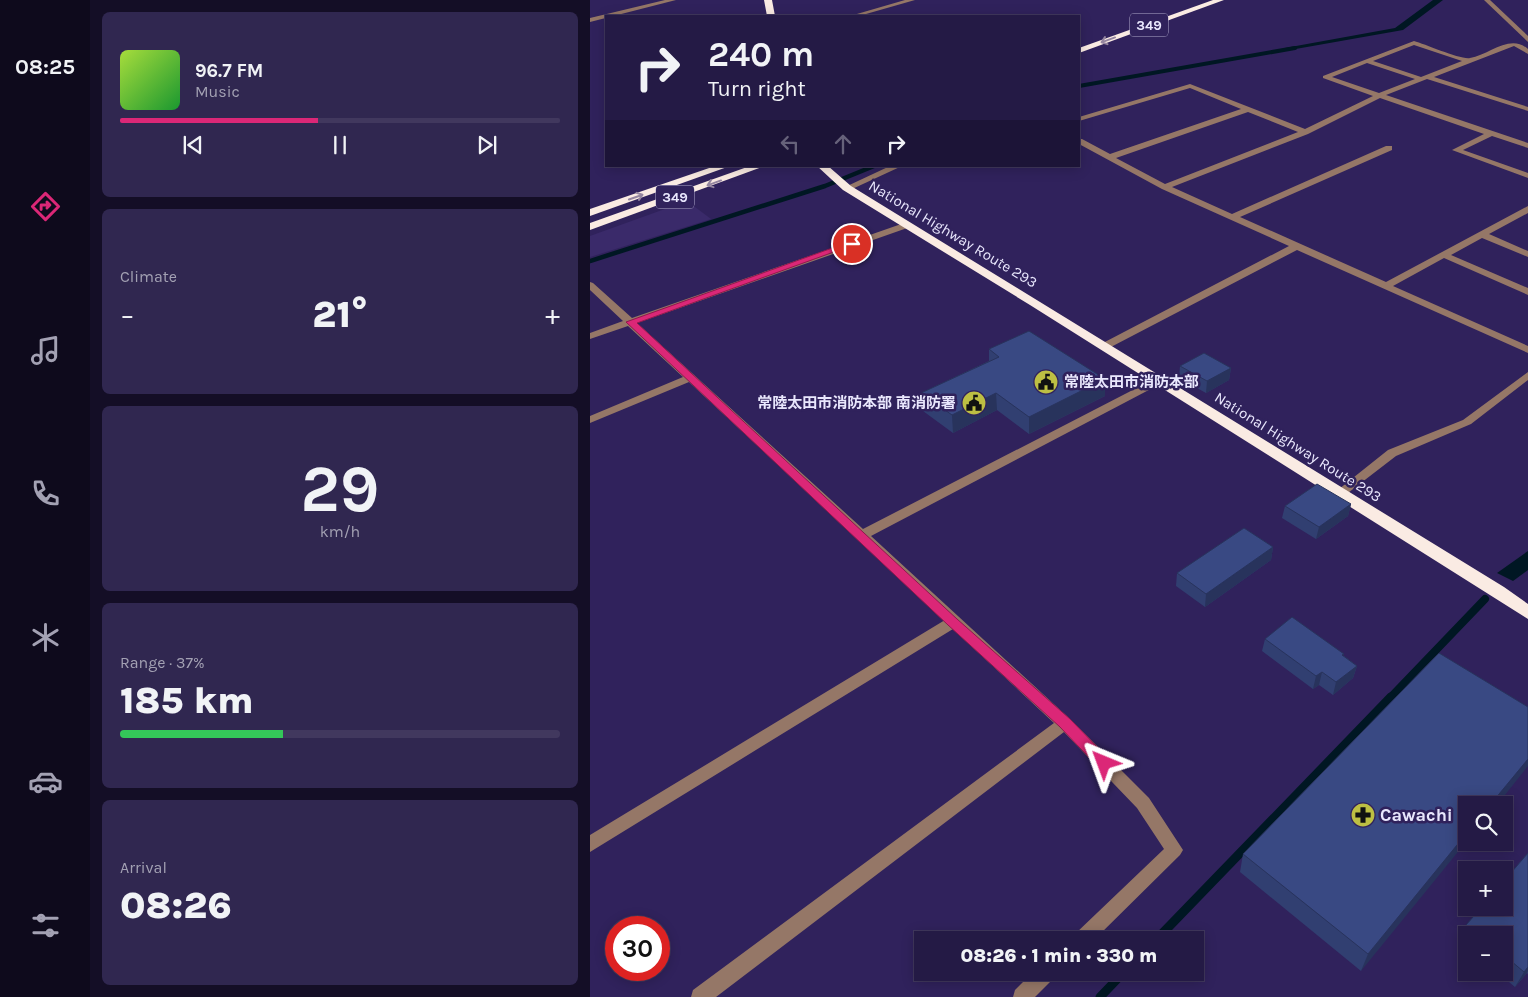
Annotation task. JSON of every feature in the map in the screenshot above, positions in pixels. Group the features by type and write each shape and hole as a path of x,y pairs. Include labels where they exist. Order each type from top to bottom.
{"highway":[{"path":"768,0 771,15"},
{"name":"349","path":"1097,35 1196,0"},
{"name":"349","path":"1080,51 1220,0"},
{"name":"349","path":"590,214 721,167"},
{"name":"349","path":"590,227 757,167"},
{"name":"National Highway Route 293","path":"823,167 847,188 1106,346 1498,591 1528,612"}],"street":[{"path":"610,15 672,0"},
{"path":"857,15 912,0"},
{"path":"1487,0 1528,40"},
{"path":"590,20 605,16"},
{"path":"1468,61 1414,43 1325,77 1528,146"},
{"path":"1165,187 1305,132 1380,95 1468,61 1514,44 1521,46 1528,52"},
{"path":"1366,61 1528,109"},
{"path":"1080,120 1190,86 1305,132"},
{"path":"1110,157 1248,109"},
{"path":"1492,133 1456,150 1528,176"},
{"path":"1080,142 1165,187 1528,350"},
{"path":"1233,217 1389,148"},
{"path":"847,188 896,167"},
{"path":"1388,286 1528,209"},
{"path":"590,336 907,225"},
{"path":"1481,234 1528,254"},
{"path":"1106,346 1297,246"},
{"path":"1444,255 1528,292"},
{"path":"590,285 953,622 1065,723 1142,803 1174,850 1090,931"},
{"path":"1340,493 1392,453 1467,422 1528,375"},
{"path":"590,420 691,377"},
{"path":"861,536 1160,380"},
{"path":"590,844 953,622"},
{"path":"700,997 1065,723"},
{"path":"1022,997 1038,981"}],"shaded area":[{"path":"687,201 711,219 590,257 590,236"}],"water":[{"path":"1433,0 1443,0 1403,30 1290,50 1285,48 1395,28"},
{"path":"1528,551 1528,570 1513,581 1497,573"}],"building":[{"path":"1029,331 1105,379 1029,417 996,393 952,415 921,393 999,357 989,349"},
{"path":"1204,353 1231,368 1207,381 1180,366"},
{"path":"1317,484 1351,504 1319,527 1285,506"},
{"path":"1244,528 1273,547 1206,594 1177,573"},
{"path":"1292,617 1344,654 1342,655 1357,666 1336,682 1322,672 1316,676 1265,639"},
{"path":"1439,653 1528,707 1528,759 1497,796 1458,796 1458,844 1368,954 1243,854"},
{"path":"1528,853 1528,967 1524,972 1513,963 1513,926 1466,925 1474,916 1513,916 1513,870"}],"waterway":[{"path":"1080,86 1295,48"},
{"path":"590,261 825,186 872,167"},
{"path":"1390,698 1485,599"},
{"path":"1165,931 1391,697"},
{"path":"1100,997 1115,981"}],"place":[{"name":"常陸太田市消防本部","path":"1046,382"},
{"name":"常陸太田市消防本部 南消防署","path":"974,403"},
{"name":"Cawachi","path":"1363,815"}],"route":[{"path":"852,244 631,322 953,622 1065,723 1104,763"}]}
